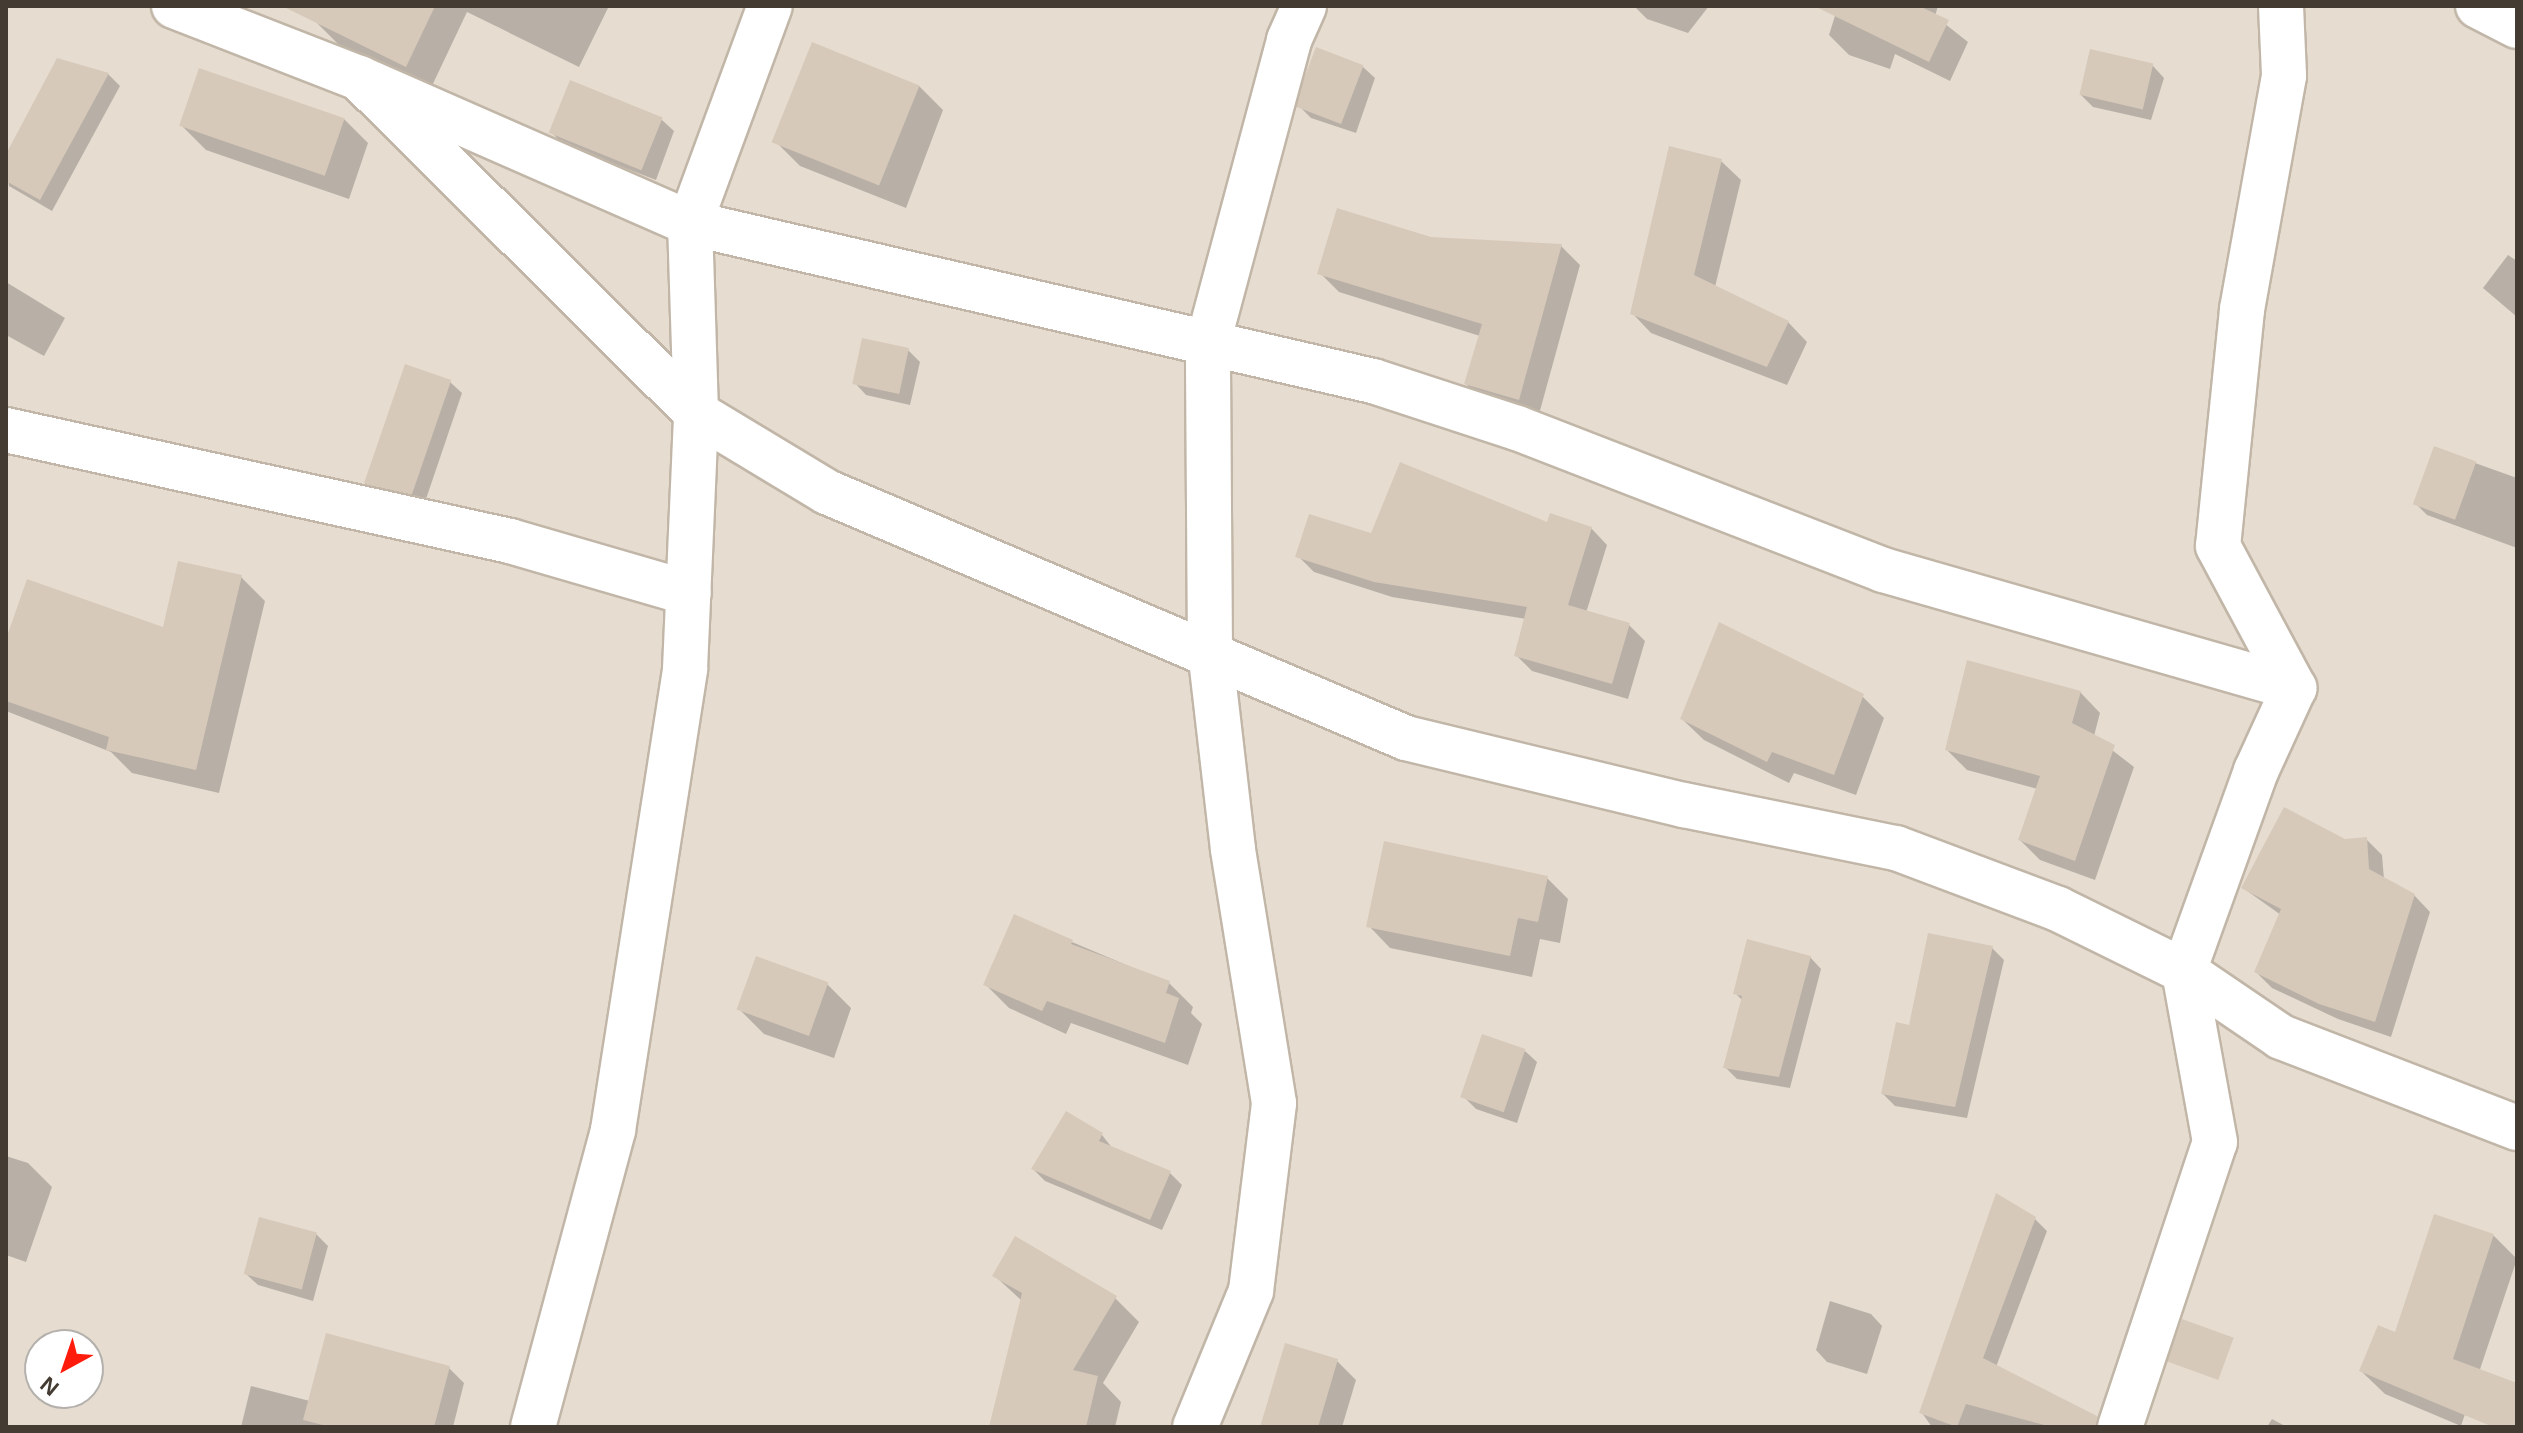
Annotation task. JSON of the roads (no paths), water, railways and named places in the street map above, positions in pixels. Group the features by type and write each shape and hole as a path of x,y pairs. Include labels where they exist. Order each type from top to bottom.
{"street":[{"path":"174,6 359,78 690,223 1373,381 1517,428 1883,570 2294,688"},
{"path":"533,1427 613,1130 685,669 696,413 690,223 770,6"},
{"path":"1195,1427 1251,1291 1274,1103 1233,849 1210,651 1208,343 1289,40 1304,6"},
{"path":"2281,6 2284,76 2242,310 2218,546 2294,688"},
{"path":"2478,6 2517,26"},
{"path":"359,78 696,413 827,492 1036,584 1210,651 1406,738 1684,805 1896,848 2058,909 2184,971 2281,1037 2517,1128"},
{"path":"6,430 510,541 689,593"},
{"path":"2120,1427 2215,1142 2184,971 2256,771 2294,688"}]}
